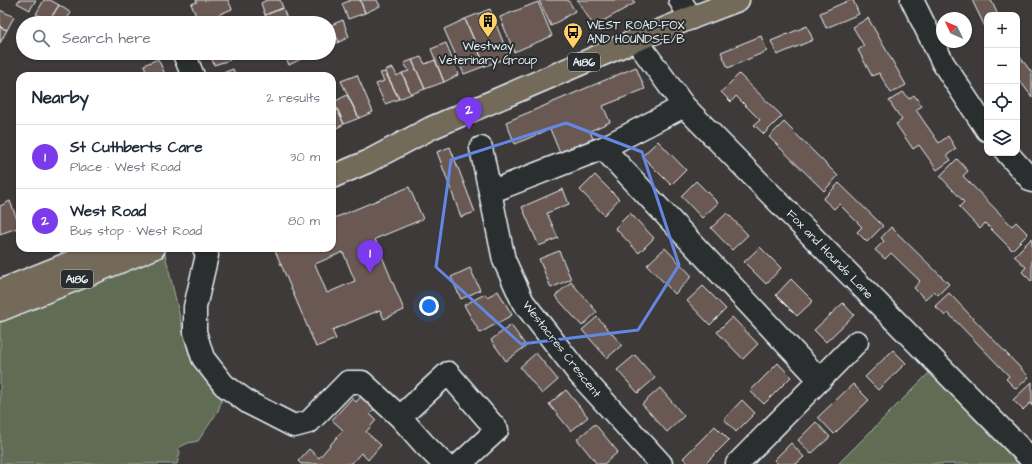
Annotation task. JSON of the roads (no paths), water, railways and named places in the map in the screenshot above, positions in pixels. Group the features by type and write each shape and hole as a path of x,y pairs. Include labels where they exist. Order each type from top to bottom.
{"main road":[{"name":"A186","path":"336,175 368,162 431,128 636,40 685,9 738,0"},
{"name":"A186","path":"336,159 431,128"},
{"name":"A186","path":"0,295 98,252"},
{"name":"A186","path":"0,295 141,252"}],"street":[{"path":"912,0 943,63 984,125"},
{"name":"Fox and Hounds Lane","path":"636,40 684,106 1032,460"},
{"path":"186,60 191,72"},
{"path":"490,192 603,148 684,106"},
{"name":"Westacres Crescent","path":"481,148 504,260 523,302 579,374 661,464"},
{"path":"603,148 820,380"},
{"path":"1010,156 1032,181"},
{"path":"206,252 207,254 195,307 195,332 203,358 224,385 248,403 294,426 309,422 348,382 362,382 400,416 424,444 444,464"},
{"path":"737,464 857,342"},
{"path":"400,416 448,373 497,430 460,464"}],"place":[{"name":"Westway Veterinary Group","path":"488,38"},
{"name":"WEST ROAD-FOX AND HOUNDS-E/B","path":"573,49"},
{"name":"West Road","path":"469,130"},
{"name":"St Cuthberts Care","path":"370,273"}]}
